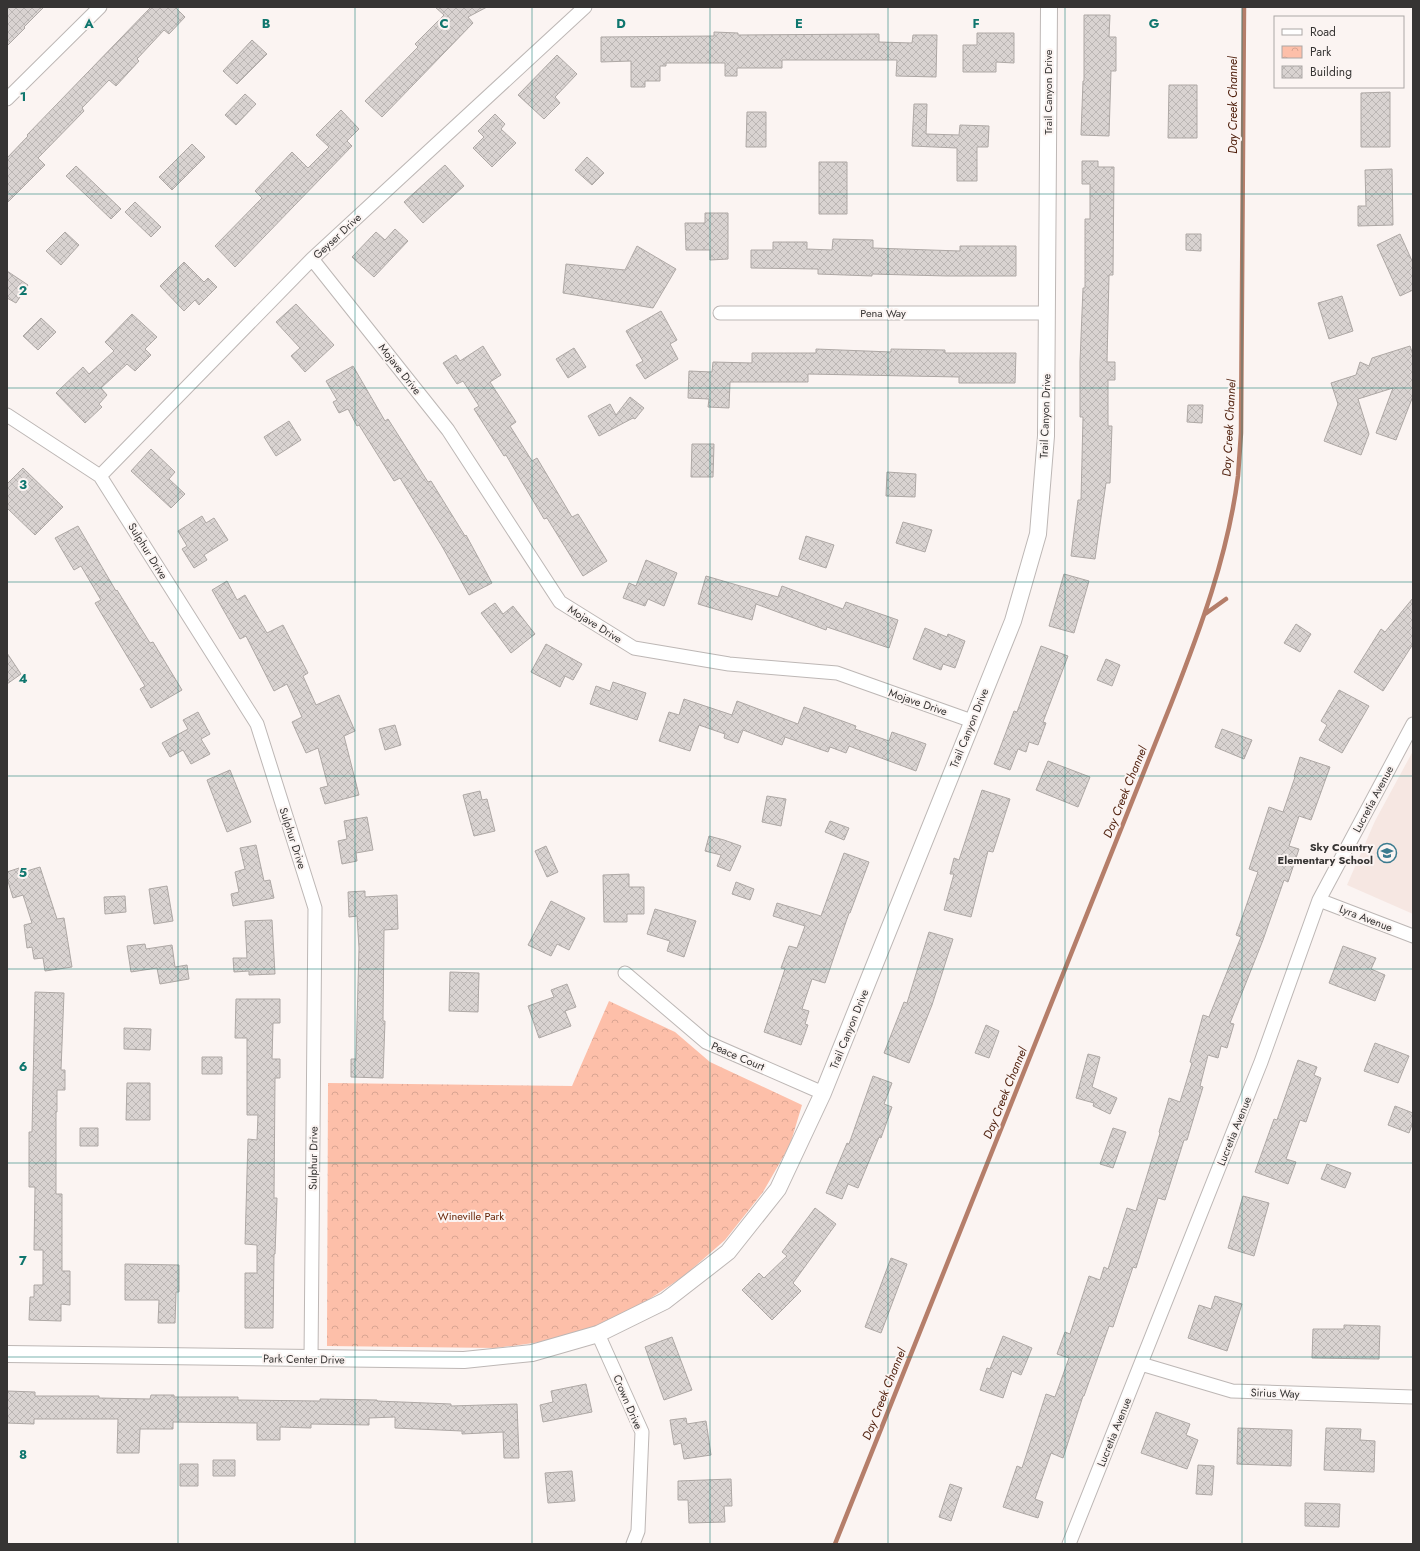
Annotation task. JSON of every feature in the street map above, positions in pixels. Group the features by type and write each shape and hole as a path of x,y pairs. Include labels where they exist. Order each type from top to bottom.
{"street":[{"path":"7,99 100,7"},
{"name":"Geyser Drive","path":"100,476 312,259 585,7"},
{"name":"Trail Canyon Drive","path":"598,1334 665,1301 728,1252 778,1189 823,1093 1012,621 1038,534 1046,436 1048,7"},
{"name":"Mojave Drive","path":"312,259 448,430 560,602 634,648 729,664 837,673 972,721"},
{"name":"Pena Way","path":"720,314 1046,313"},
{"name":"Sulphur Drive","path":"7,415 100,476 257,724 315,908 311,1359"},
{"name":"Lucretia Avenue","path":"1069,1544 1261,1062 1319,900 1413,724"},
{"name":"Lyra Avenue","path":"1319,900 1413,936"},
{"name":"Peace Court","path":"625,973 706,1042 823,1093"},
{"name":"Park Center Drive","path":"7,1354 464,1360 532,1354 598,1334"},
{"name":"Crown Drive","path":"598,1334 642,1432 638,1532 633,1544"},
{"name":"Sirius Way","path":"1141,1364 1232,1391 1413,1397"}],"shaded area":[{"name":"Sky Country Elementary School","path":"1413,751 1413,914 1347,885 1375,821"}],"green space":[{"name":"Wineville Park","path":"609,1001 675,1032 710,1062 802,1105 790,1145 763,1192 725,1240 684,1276 630,1312 570,1338 496,1348 327,1346 328,1083 572,1086"}],"building":[{"path":"10,7 44,7 7,46 7,10"},
{"path":"151,7 175,7 185,17 169,34 164,30 137,59 139,61 116,86 109,80 82,108 84,111 38,158 45,165 7,203 7,158 28,136 27,135"},
{"path":"435,7 487,7 468,17 473,23 382,117 365,101 418,47 415,44 444,15"},
{"path":"1084,15 1110,15 1109,37 1116,37 1116,71 1111,71 1109,136 1081,135 1084,81"},
{"path":"714,32 738,33 738,35 879,34 879,42 912,43 913,35 937,35 936,77 896,76 897,60 782,60 782,68 737,68 737,76 725,76 725,63 666,63 666,66 660,66 660,81 645,81 645,87 631,87 631,61 601,62 601,37 714,36"},
{"path":"977,33 1014,33 1014,63 996,62 996,72 963,72 963,45 977,45"},
{"path":"252,40 267,54 237,84 223,71"},
{"path":"557,55 577,74 555,97 560,103 544,119 518,95"},
{"path":"1169,85 1197,85 1197,138 1168,138"},
{"path":"1390,92 1390,147 1361,147 1361,93"},
{"path":"245,94 256,104 236,125 225,115"},
{"path":"914,104 927,104 926,134 959,135 960,125 989,126 988,147 977,147 977,181 957,181 957,148 912,146"},
{"path":"341,110 359,129 347,141 352,146 235,267 215,246 262,198 255,191 292,152 308,168 329,147 316,135"},
{"path":"747,112 766,112 766,147 746,147"},
{"path":"495,114 505,124 501,129 516,143 492,167 473,148 484,137 478,131"},
{"path":"192,144 205,157 172,190 159,177"},
{"path":"587,157 604,173 592,185 575,170"},
{"path":"1082,161 1098,161 1098,167 1114,167 1113,275 1109,275 1107,362 1115,362 1115,380 1108,380 1108,426 1112,426 1110,483 1106,483 1095,559 1071,556 1078,500 1081,500 1083,417 1080,417 1080,362 1083,288 1085,288 1085,219 1090,219 1090,184 1082,184"},
{"path":"819,162 847,162 847,214 819,214"},
{"path":"445,165 464,186 423,223 404,202"},
{"path":"76,166 121,209 111,219 66,176"},
{"path":"1392,169 1393,225 1358,226 1358,206 1366,206 1365,170"},
{"path":"135,202 161,227 151,237 125,212"},
{"path":"705,213 728,213 728,259 710,260 710,250 686,250 685,223 705,223"},
{"path":"395,229 408,241 374,277 352,257 376,232 385,240"},
{"path":"65,232 79,245 61,265 46,251"},
{"path":"1186,234 1201,234 1201,251 1186,250"},
{"path":"1400,234 1413,263 1413,290 1400,296 1377,245"},
{"path":"833,239 873,240 873,248 960,251 960,246 1016,246 1016,276 872,274 872,276 818,274 818,269 751,268 751,250 773,250 773,242 807,242 807,249 832,250"},
{"path":"637,246 676,269 653,308 563,293 566,264 625,270"},
{"path":"184,262 204,282 208,278 217,287 199,305 195,300 184,311 160,286"},
{"path":"7,271 28,285 16,303 7,298"},
{"path":"1342,296 1353,331 1329,339 1318,303"},
{"path":"296,304 334,345 305,372 291,356 300,348 276,322"},
{"path":"661,311 677,340 670,344 678,359 645,379 636,365 643,361 626,331"},
{"path":"132,314 157,337 145,349 151,355 135,371 127,364 101,388 107,395 99,404 102,407 85,423 56,393 83,367 89,374 114,351 105,342"},
{"path":"41,318 56,332 38,350 23,336"},
{"path":"483,346 501,375 490,382 516,422 510,426 532,461 537,458 572,517 578,514 607,561 583,576 547,518 544,519 506,455 504,456 474,409 479,406 463,381 457,384 443,363 456,355 460,361"},
{"path":"1410,346 1413,355 1413,396 1396,440 1376,433 1393,388 1358,399 1369,434 1361,455 1324,441 1338,404 1331,383 1356,375 1360,362 1369,366 1372,358"},
{"path":"574,348 586,367 568,378 556,359"},
{"path":"816,349 891,352 891,349 945,350 945,353 1016,353 1015,383 959,383 959,377 808,374 808,382 730,382 729,408 708,407 709,399 688,398 689,371 712,372 713,362 752,363 752,353 816,353"},
{"path":"353,366 385,421 388,419 428,482 431,481 465,536 466,535 492,583 469,595 443,548 400,478 394,481 359,425 357,426 348,409 339,413 333,402 337,400 326,381"},
{"path":"630,397 644,408 635,419 633,418 599,436 588,416 610,404 616,415"},
{"path":"1188,405 1203,405 1202,423 1187,422"},
{"path":"289,421 301,440 276,456 264,437"},
{"path":"692,444 714,444 713,477 691,477"},
{"path":"151,449 175,472 169,479 185,494 171,508 131,471"},
{"path":"23,468 63,507 35,535 7,508 7,484"},
{"path":"887,472 916,474 915,497 886,496"},
{"path":"202,516 206,523 214,518 228,540 204,555 207,560 194,568 182,549 187,546 178,531"},
{"path":"903,522 932,530 925,552 896,543"},
{"path":"78,526 116,591 117,590 150,643 153,642 182,690 151,708 140,689 145,686 95,603 101,600 81,566 74,570 55,538"},
{"path":"806,536 834,545 826,568 799,559"},
{"path":"646,560 677,573 664,606 648,599 645,606 623,598 629,583 636,586"},
{"path":"1064,574 1089,581 1074,633 1049,626"},
{"path":"706,576 778,597 782,586 843,609 846,602 898,620 889,648 827,627 826,630 756,604 752,620 698,604"},
{"path":"227,581 237,600 245,595 267,633 283,625 308,673 303,676 316,705 339,695 355,731 344,736 359,795 325,804 320,788 328,786 318,748 306,753 292,722 302,717 287,684 274,691 246,636 240,639 212,590"},
{"path":"1413,598 1413,644 1383,691 1354,672 1381,629 1385,632"},
{"path":"495,603 503,614 513,606 535,634 511,653 481,613"},
{"path":"1296,624 1311,634 1300,652 1284,643"},
{"path":"925,628 947,637 948,634 965,641 955,668 943,664 941,670 913,659"},
{"path":"546,644 582,664 573,680 565,676 560,687 531,672"},
{"path":"1041,646 1068,656 1043,722 1046,723 1038,745 1029,742 1026,752 1018,749 1010,770 994,764 1014,711 1017,712"},
{"path":"7,653 21,674 7,684"},
{"path":"1106,659 1120,665 1112,686 1097,680"},
{"path":"613,682 646,693 637,720 590,704 596,686 610,691"},
{"path":"1339,690 1369,706 1342,753 1319,740 1327,725 1321,721"},
{"path":"684,699 732,715 737,701 798,724 804,707 856,726 855,729 889,741 892,732 926,744 916,771 849,746 846,753 830,747 828,752 785,737 782,745 743,730 738,743 724,738 725,734 699,725 690,751 659,741 669,712 679,715"},
{"path":"198,712 210,734 201,739 210,754 191,764 183,750 170,757 162,743 188,729 183,720"},
{"path":"395,725 401,745 385,750 379,729"},
{"path":"1222,729 1252,740 1244,759 1215,747"},
{"path":"1300,757 1330,767 1311,820 1299,816 1289,846 1299,849 1288,882 1284,880 1263,940 1230,1023 1234,1024 1227,1048 1221,1046 1218,1058 1208,1055 1200,1086 1203,1087 1187,1140 1184,1140 1165,1200 1158,1198 1136,1268 1133,1267 1113,1327 1109,1326 1083,1396 1063,1458 1051,1453 1035,1499 1043,1502 1038,1518 1003,1507 1017,1466 1022,1468 1046,1394 1055,1397 1069,1358 1057,1354 1065,1332 1070,1334 1089,1276 1100,1280 1104,1267 1108,1269 1127,1208 1136,1211 1169,1098 1180,1102 1192,1063 1190,1062 1203,1015 1209,1017 1241,937 1236,935 1258,872 1249,869 1269,807 1283,812"},
{"path":"1048,761 1090,777 1078,807 1036,790"},
{"path":"230,770 251,822 227,832 207,780"},
{"path":"982,790 1010,799 993,852 988,851 971,917 944,910 954,874 950,874 954,858 959,860"},
{"path":"480,791 482,800 487,799 495,831 474,836 463,795"},
{"path":"767,796 786,799 781,826 762,822"},
{"path":"367,817 373,850 356,853 357,861 342,864 338,841 347,839 344,821"},
{"path":"830,821 849,828 844,840 825,832"},
{"path":"709,836 741,846 730,871 717,866 721,855 705,851"},
{"path":"256,845 264,881 270,880 274,898 233,906 231,894 239,892 235,872 245,869 240,848"},
{"path":"546,846 558,872 547,877 535,851"},
{"path":"844,853 869,862 849,913 825,983 812,979 802,1009 809,1011 805,1024 808,1025 801,1045 764,1032 785,969 781,968 789,946 797,948 805,926 773,916 777,903 821,916"},
{"path":"40,867 57,919 64,918 72,967 45,971 43,958 34,959 32,947 27,948 24,925 32,923 23,895 13,898 7,878 7,872 19,868 20,873"},
{"path":"629,874 629,887 644,887 644,914 627,914 627,922 604,922 603,875"},
{"path":"736,882 754,889 750,900 732,894"},
{"path":"167,886 173,921 154,924 149,889"},
{"path":"365,891 365,897 397,895 398,929 384,930 383,1021 385,1021 383,1078 351,1077 351,1059 356,1059 359,948 357,916 349,917 348,892"},
{"path":"125,896 126,912 105,914 104,897"},
{"path":"551,901 585,918 569,950 557,944 551,956 528,945"},
{"path":"655,909 696,921 684,957 667,951 670,941 647,934"},
{"path":"272,920 275,974 249,975 249,971 234,972 233,958 247,958 245,921"},
{"path":"929,932 953,939 932,1005 909,1063 884,1053 904,1002 907,1003"},
{"path":"145,944 146,949 172,945 175,967 187,965 189,979 160,984 157,968 131,972 127,946"},
{"path":"1343,946 1376,958 1371,969 1385,975 1375,1001 1329,983"},
{"path":"450,972 479,973 478,1012 449,1011"},
{"path":"567,984 576,1007 565,1011 571,1026 539,1038 528,1006 554,997 551,990"},
{"path":"35,992 64,993 61,1070 65,1070 65,1090 57,1090 56,1194 62,1194 62,1271 70,1271 70,1305 61,1304 61,1321 29,1320 30,1297 34,1297 34,1285 43,1285 43,1250 34,1250 35,1187 29,1187 29,1132 32,1132"},
{"path":"236,999 280,999 280,1023 273,1023 272,1059 280,1059 280,1078 275,1078 274,1198 277,1198 274,1254 273,1328 245,1328 245,1273 257,1273 257,1245 245,1244 248,1139 257,1140 258,1115 247,1115 247,1038 235,1038"},
{"path":"986,1025 999,1031 989,1058 975,1053"},
{"path":"124,1028 151,1029 150,1050 124,1049"},
{"path":"1375,1043 1409,1056 1398,1083 1364,1071"},
{"path":"1088,1054 1100,1057 1092,1087 1117,1098 1110,1114 1093,1106 1094,1103 1076,1098"},
{"path":"202,1057 222,1057 222,1074 202,1074"},
{"path":"1298,1060 1317,1067 1314,1075 1321,1078 1306,1122 1300,1120 1286,1159 1296,1162 1288,1184 1255,1172 1274,1119 1277,1120"},
{"path":"873,1076 892,1083 884,1104 892,1107 881,1138 879,1137 858,1188 848,1184 842,1199 826,1193 847,1143 849,1144"},
{"path":"127,1083 150,1083 150,1120 126,1120"},
{"path":"1395,1106 1413,1113 1413,1122 1409,1133 1388,1125"},
{"path":"80,1128 98,1128 98,1146 80,1146"},
{"path":"1113,1128 1126,1132 1113,1168 1100,1164"},
{"path":"1327,1164 1351,1173 1345,1188 1321,1179"},
{"path":"1243,1196 1269,1203 1254,1256 1228,1248"},
{"path":"815,1208 836,1224 793,1283 801,1291 772,1320 742,1290 759,1273 764,1278 787,1256 782,1252"},
{"path":"891,1258 907,1264 881,1333 865,1327"},
{"path":"125,1264 179,1265 179,1292 176,1292 175,1323 158,1323 159,1300 125,1300"},
{"path":"1215,1296 1242,1304 1227,1351 1188,1338 1199,1305 1211,1309"},
{"path":"1344,1325 1380,1326 1379,1359 1312,1358 1313,1329 1344,1329"},
{"path":"1003,1336 1032,1348 1021,1375 1012,1371 1003,1398 980,1390 987,1368 990,1369"},
{"path":"672,1337 692,1390 664,1400 645,1347"},
{"path":"586,1384 592,1412 543,1422 540,1405 553,1402 551,1391"},
{"path":"7,1391 35,1392 35,1396 99,1396 99,1398 150,1399 151,1395 174,1395 174,1397 238,1397 238,1400 377,1400 451,1404 451,1406 517,1404 519,1458 504,1458 503,1432 462,1434 462,1431 395,1428 395,1417 369,1418 369,1425 311,1424 311,1428 280,1427 280,1440 257,1440 257,1423 173,1422 173,1429 140,1429 139,1453 117,1453 118,1419 34,1419 34,1424 7,1423"},
{"path":"1156,1412 1190,1424 1186,1435 1198,1440 1187,1469 1141,1453"},
{"path":"686,1418 687,1424 706,1421 711,1455 684,1459 681,1443 674,1445 670,1420"},
{"path":"1238,1428 1292,1430 1291,1466 1237,1464"},
{"path":"1326,1428 1361,1429 1360,1440 1375,1441 1374,1472 1324,1470"},
{"path":"213,1460 235,1460 235,1476 213,1476"},
{"path":"180,1464 198,1464 198,1486 180,1486"},
{"path":"1198,1465 1214,1466 1212,1495 1196,1494"},
{"path":"572,1471 575,1501 548,1503 545,1473"},
{"path":"731,1479 732,1506 724,1506 725,1522 689,1523 688,1500 678,1500 678,1481"},
{"path":"950,1484 962,1488 951,1521 939,1517"},
{"path":"1305,1503 1340,1504 1339,1527 1305,1526"}],"waterway":[{"name":"Day Creek Channel","path":"835,1544 1171,704 1212,592 1220,563 1238,476 1241,433 1244,7"},
{"path":"1205,614 1226,599"}],"place":[{"name":"Sky Country Elementary School","path":"1387,853"}]}
